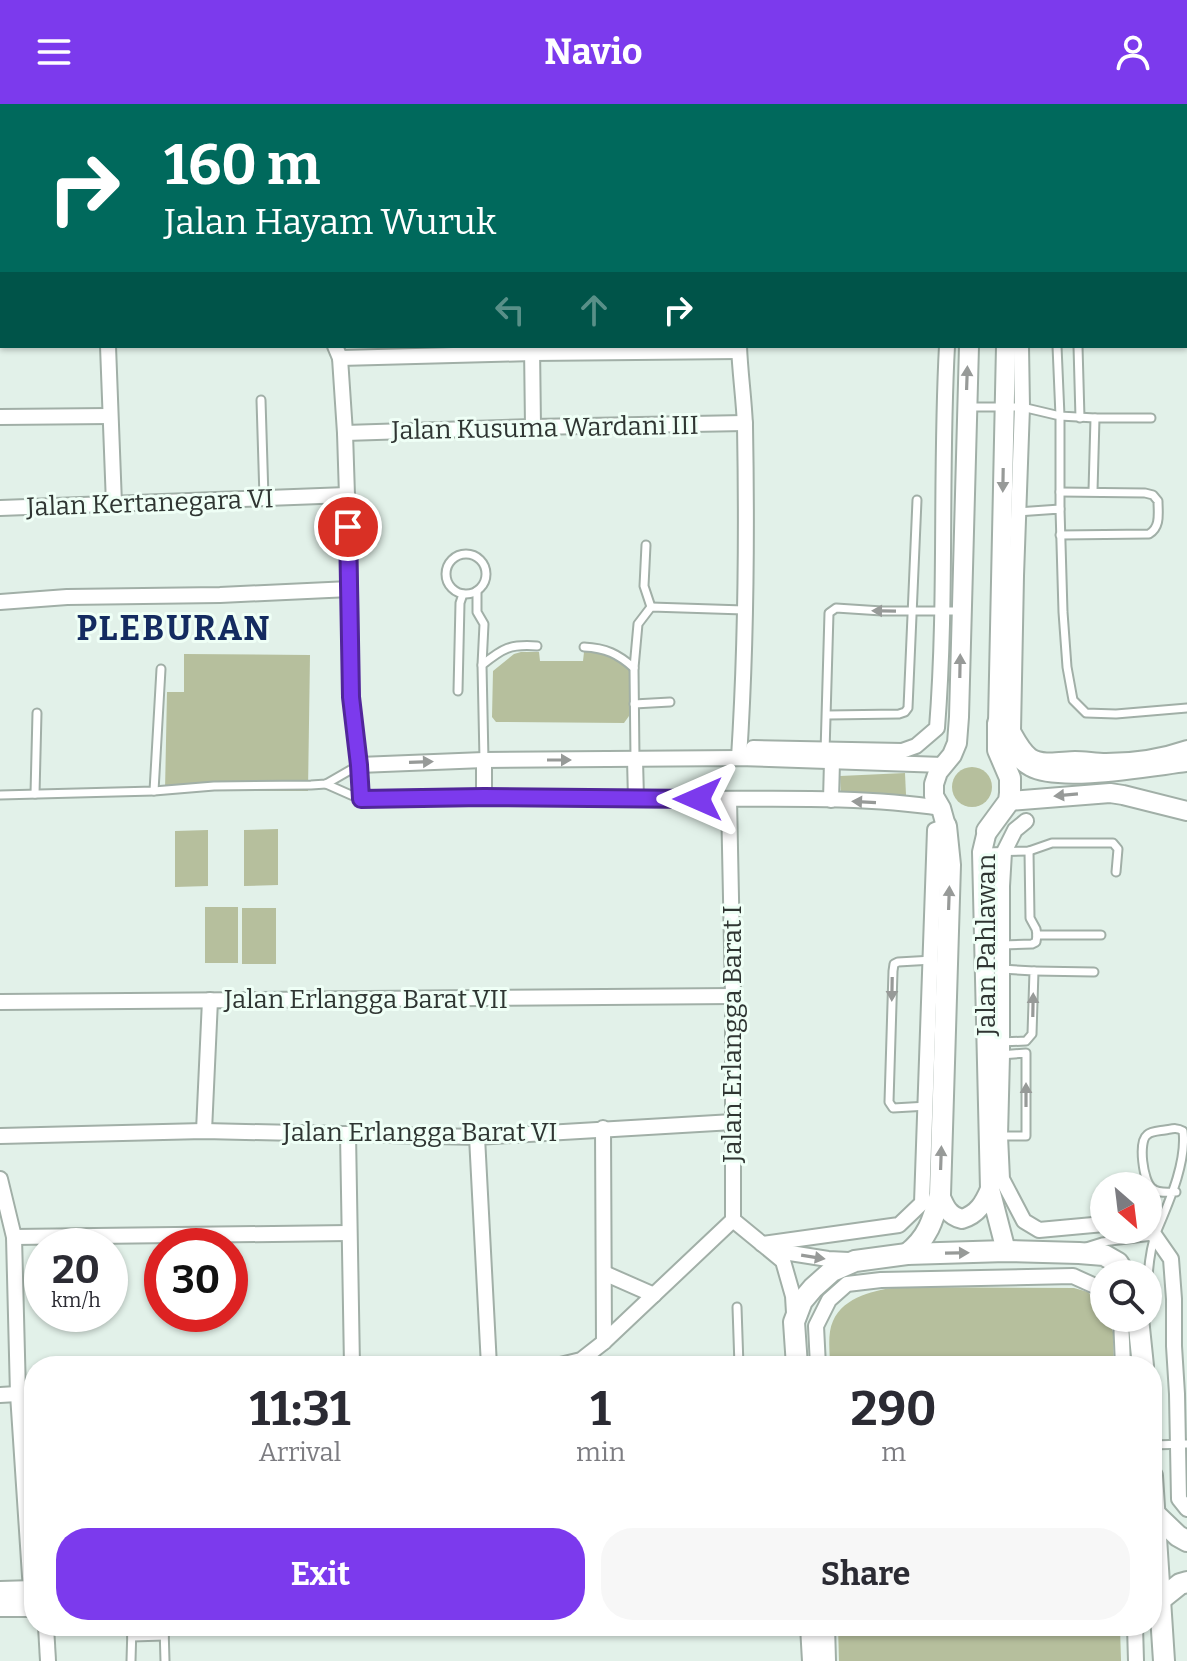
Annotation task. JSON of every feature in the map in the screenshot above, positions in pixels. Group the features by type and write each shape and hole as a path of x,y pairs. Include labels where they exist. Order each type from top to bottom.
{"main road":[{"name":"Jalan Pahlawan","path":"907,1254 921,1243 934,1218 940,1195 934,1106 938,960 950,865 944,817 933,791 935,779 957,743 969,348"},
{"path":"1006,348 1014,406 998,750 1011,786 1009,801 1110,793 1187,811"},
{"path":"998,723 1011,750 1035,770 1089,773 1187,762"},
{"name":"Jalan Pahlawan","path":"1006,1251 990,1189 994,1136 992,946 982,852 987,831 1009,801"},
{"path":"940,1195 952,1215 962,1219 970,1217 980,1208 990,1189"},
{"path":"796,1356 794,1322 802,1301 832,1271 855,1261 907,1254 1006,1251 1104,1255 1113,1260"},
{"path":"1139,1332 1142,1356"},
{"path":"1162,1521 1187,1541"},
{"path":"1162,1598 1187,1582"},
{"path":"0,1592 24,1595"},
{"path":"0,1606 24,1599"},
{"path":"1162,1630 1164,1661"},
{"path":"813,1661 814,1636"}],"street":[{"path":"108,348 114,504"},
{"path":"746,758 742,701 745,423 739,348 337,352 345,433 351,697 361,799 831,800 918,804 944,817"},
{"path":"359,765 484,760 828,757 902,751 916,746 937,728 947,348"},
{"path":"1014,406 1021,348"},
{"path":"532,349 533,427"},
{"path":"0,417 110,416"},
{"name":"Jalan Kusuma Wardani III","path":"345,433 745,423"},
{"name":"Jalan Kertanegara VI","path":"0,508 347,495"},
{"path":"1011,512 1013,731 1022,746 1034,758 1104,761 1142,759 1187,748"},
{"path":"0,602 67,597 350,589"},
{"path":"828,757 943,765"},
{"path":"828,757 831,800"},
{"path":"635,759 636,799"},
{"path":"484,760 484,797"},
{"name":"Jalan Erlangga Barat I","path":"729,799 733,1220"},
{"name":"Jalan Pahlawan","path":"992,946 1004,852 1015,830 1026,821"},
{"name":"Jalan Erlangga Barat VII","path":"0,1002 733,996"},
{"path":"204,1131 210,1000"},
{"name":"Jalan Pahlawan","path":"766,1247 899,1225 922,1203 934,1106"},
{"name":"Jalan Erlangga Barat VI","path":"0,1136 204,1131 477,1137 733,1122"},
{"path":"603,1128 604,1342"},
{"path":"348,1134 352,1356"},
{"name":"Jalan Pahlawan","path":"994,1136 1002,1179 1024,1221 1039,1230 1090,1225"},
{"path":"477,1137 488,1356"},
{"path":"0,1179 14,1237 18,1394 24,1475"},
{"path":"586,1356 733,1220 783,1261 793,1296 794,1322"},
{"path":"14,1237 349,1233"},
{"path":"1159,1244 1171,1259 1182,1444 1179,1499 1187,1509"},
{"path":"766,1247 855,1261"},
{"path":"604,1273 654,1295"},
{"path":"818,1356 816,1326 829,1300 847,1284 881,1280 1073,1276 1090,1284"},
{"path":"1122,1332 1123,1356"},
{"path":"0,1395 24,1394"},
{"path":"47,1636 48,1661"},
{"path":"818,1636 828,1661"},
{"path":"1135,1636 1136,1661"}],"lane":[{"path":"1057,348 1063,612 1073,700 1086,713 1116,714 1187,708"},
{"path":"1078,348 1080,418"},
{"path":"261,400 264,498"},
{"path":"966,407 1014,406 1080,418 1151,418"},
{"path":"1093,491 1095,418"},
{"path":"1060,492 1145,493 1153,495 1158,501 1158,525 1149,534 1060,535"},
{"path":"828,715 899,714 905,712 910,704 917,500"},
{"path":"1011,512 1060,509"},
{"path":"646,545 644,586 651,607"},
{"path":"477,591 463,594 451,589 445,576 448,564 458,555 477,557 485,568 485,581 477,591 477,612 484,624 484,760"},
{"path":"458,691 460,603 463,594"},
{"path":"651,607 744,610"},
{"path":"635,759 634,668 638,624 651,607"},
{"path":"828,757 829,613 836,608 962,611"},
{"path":"482,665 508,648 537,646"},
{"path":"584,647 603,648 616,653 634,668"},
{"path":"154,791 161,669"},
{"path":"634,704 670,702"},
{"path":"35,794 37,713"},
{"path":"326,784 359,765"},
{"path":"0,795 326,784 361,799"},
{"path":"982,852 1029,851 1052,843 1113,843 1118,849 1116,872"},
{"path":"992,946 1036,942 1036,929 1030,918 1029,851"},
{"path":"1037,935 1101,935"},
{"path":"934,1106 893,1108 889,1102 894,964 938,960"},
{"path":"992,969 1094,972"},
{"path":"994,1049 1026,1041 1032,1034 1034,971"},
{"path":"994,1049 1026,1053 1026,1136 994,1136"},
{"path":"1162,1215 1176,1192 1184,1166 1185,1135 1178,1128 1149,1133 1142,1143 1146,1180 1159,1192 1176,1192"},
{"path":"1079,1253 1095,1244"},
{"path":"737,1307 739,1356"},
{"path":"1162,1445 1182,1444"},
{"path":"131,1661 132,1637 164,1636 165,1661"}],"green space":[{"path":"521,652 539,652 540,661 583,661 584,652 614,658 630,671 629,716 624,723 496,722 492,717 493,671"},
{"path":"184,654 310,655 308,791 165,791 167,692 184,692"},
{"path":"972,767 986,773 992,787 986,801 972,807 958,801 952,787 958,773"},
{"path":"905,773 906,795 841,798 840,776"},
{"path":"278,829 278,885 244,886 244,830"},
{"path":"208,830 208,886 175,887 175,831"},
{"path":"205,907 238,907 238,963 205,963"},
{"path":"242,908 276,908 276,964 242,964"},
{"path":"899,1287 1074,1288 1090,1294 1090,1332 1113,1332 1114,1356 830,1356 833,1321 838,1312 862,1296"},
{"path":"838,1636 1120,1636 1121,1661 839,1661"}],"district":[{"name":"PLEBURAN","path":"174,628"}],"route":[{"path":"348,527 351,697 361,799 698,799"}]}
